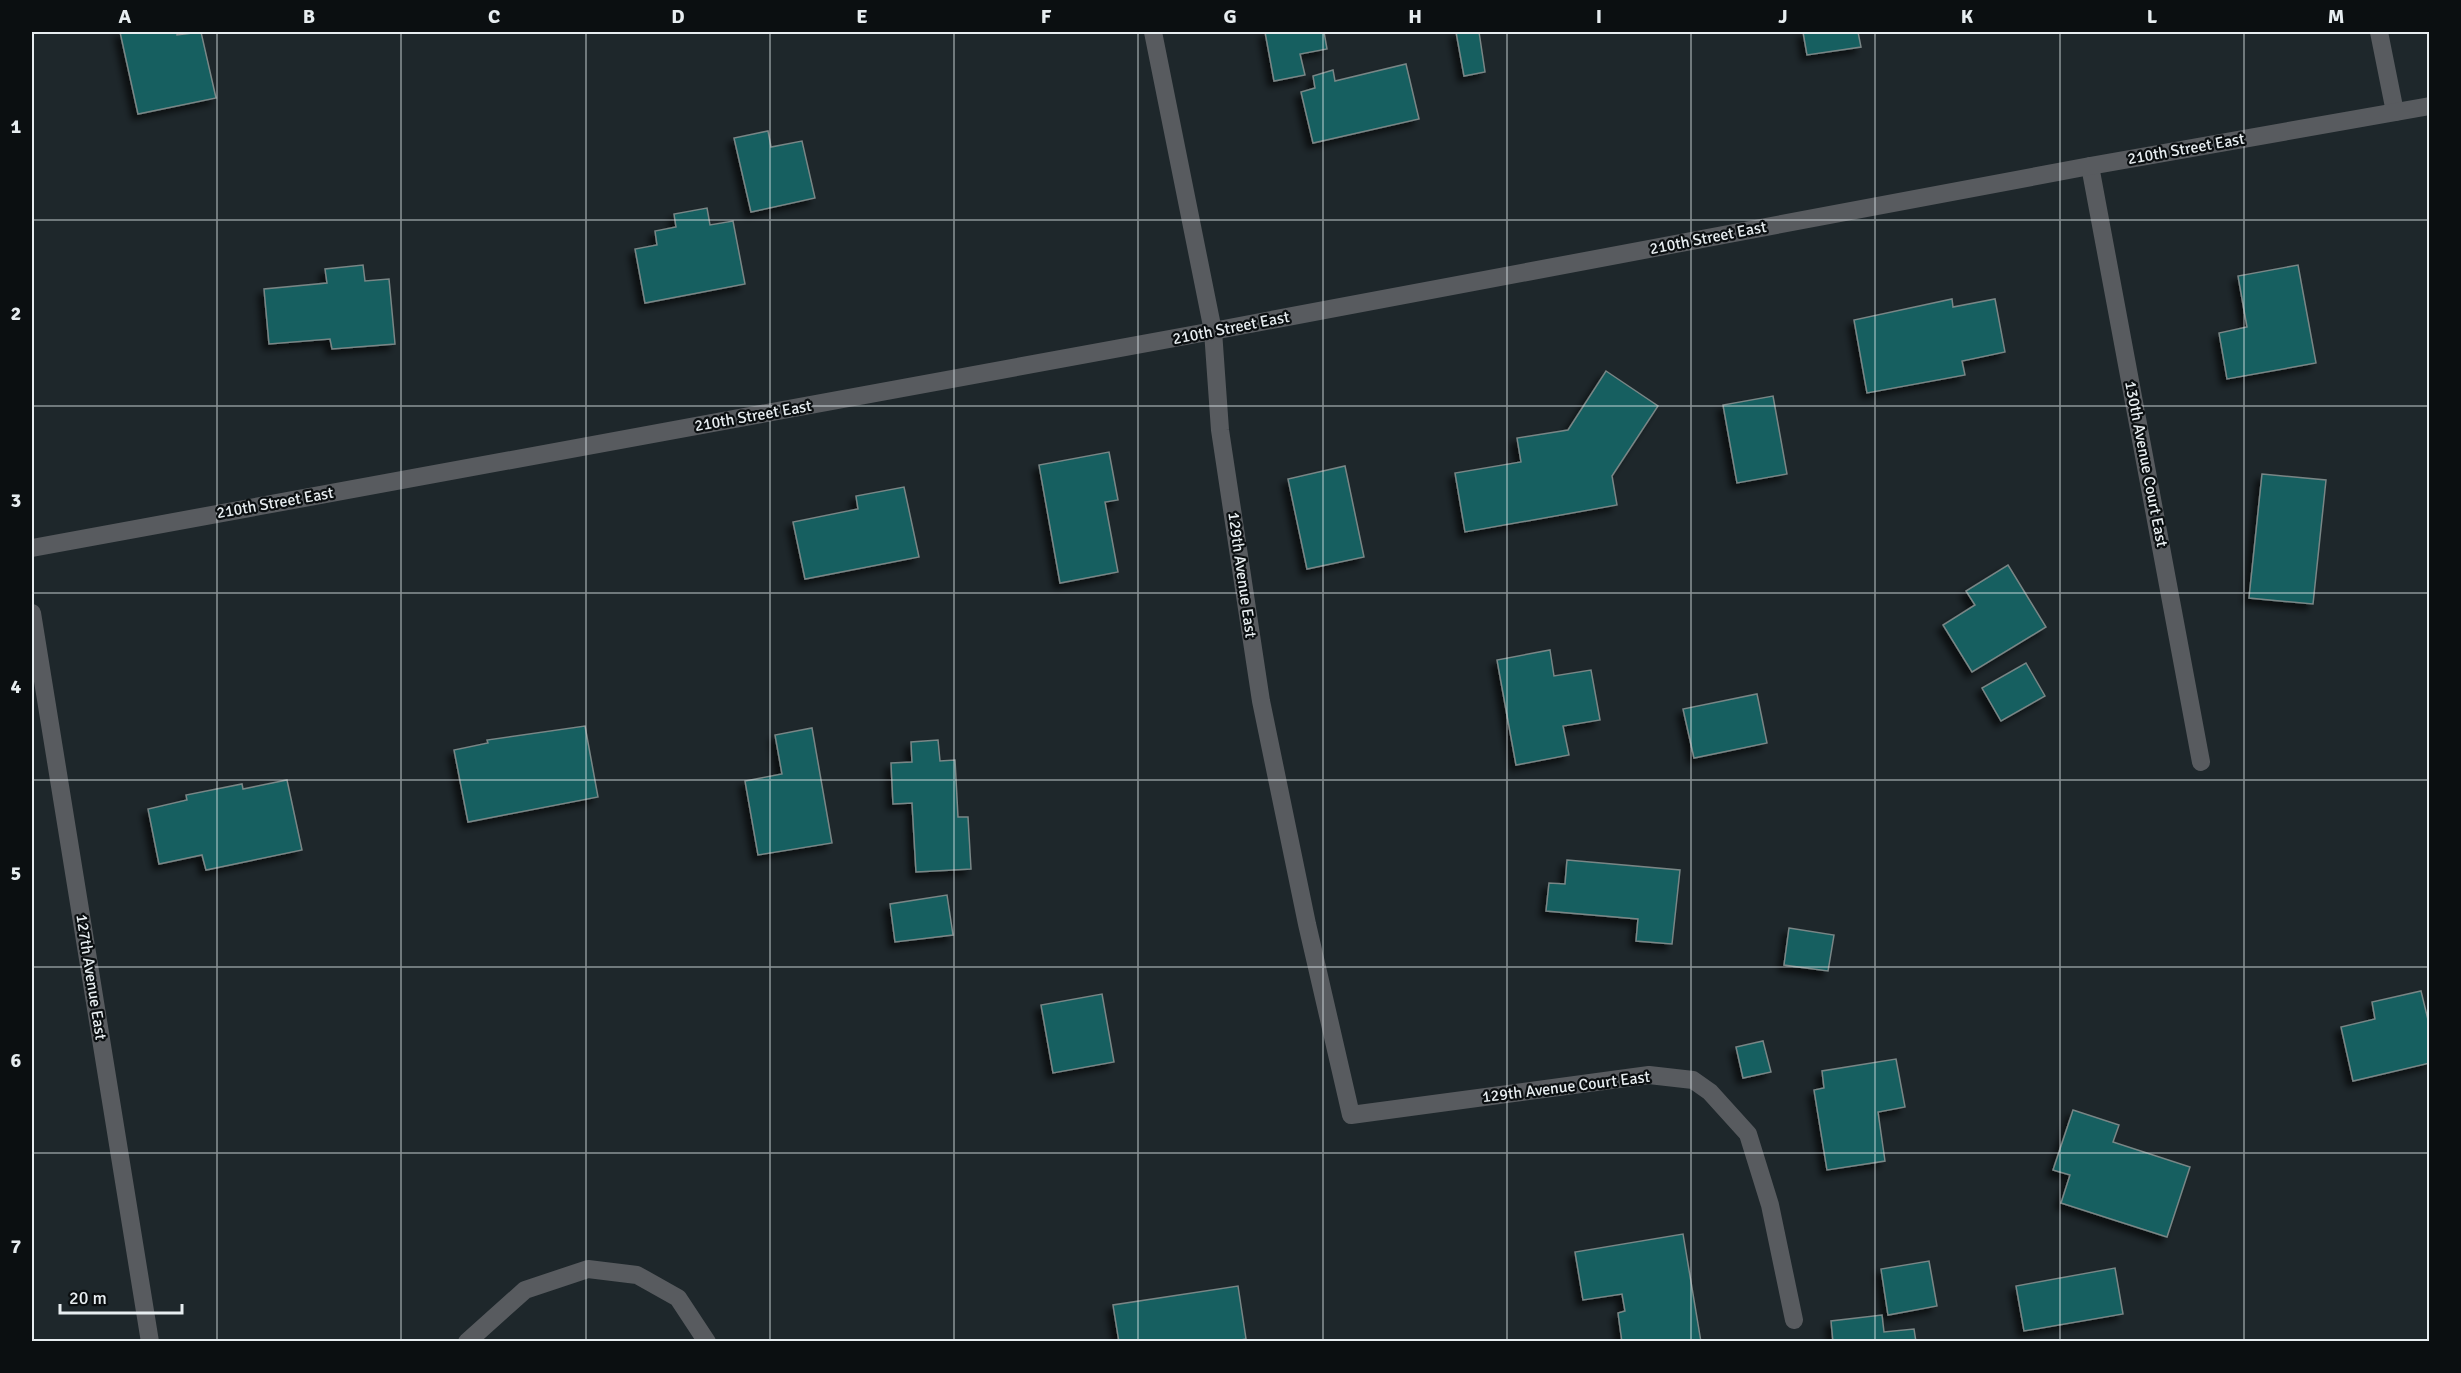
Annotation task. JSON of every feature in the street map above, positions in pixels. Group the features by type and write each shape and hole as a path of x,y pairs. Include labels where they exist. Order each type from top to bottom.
{"street":[{"name":"129th Avenue East","path":"1153,32 1213,331 1220,430 1261,701 1307,924 1351,1115"},
{"path":"2379,32 2395,112"},
{"name":"210th Street East","path":"32,548 1213,331 2090,166 2430,106"},
{"name":"130th Avenue Court East","path":"2090,166 2202,762"},
{"name":"127th Avenue East","path":"32,613 150,1341"},
{"name":"129th Avenue Court East","path":"1351,1115 1649,1075 1693,1080 1710,1092 1748,1134 1770,1205 1794,1320"},
{"path":"467,1341 525,1290 588,1269 637,1275 678,1298 707,1341"}],"building":[{"path":"120,32 177,32 177,35 201,32 216,98 138,114"},
{"path":"1265,32 1324,32 1327,49 1300,54 1305,75 1274,81"},
{"path":"1456,32 1479,32 1485,72 1464,76"},
{"path":"1803,32 1858,32 1861,47 1807,55"},
{"path":"1406,64 1419,119 1313,143 1301,92 1315,88 1313,76 1333,70 1335,81"},
{"path":"768,131 771,147 802,141 815,198 751,212 734,138"},
{"path":"707,208 710,225 733,221 745,284 645,303 635,249 657,245 655,231 676,227 674,214"},
{"path":"363,265 365,281 389,279 395,344 332,349 330,339 269,344 264,289 327,283 325,269"},
{"path":"2298,265 2316,363 2227,379 2219,333 2247,327 2238,276"},
{"path":"1952,299 1953,307 1995,299 2005,352 1962,361 1965,375 1867,393 1854,320"},
{"path":"1606,371 1658,406 1612,476 1617,505 1465,532 1455,473 1521,462 1517,438 1568,430"},
{"path":"1773,396 1787,474 1737,483 1723,405"},
{"path":"1109,452 1118,500 1105,502 1118,572 1060,583 1039,465"},
{"path":"1345,466 1364,557 1307,569 1288,479"},
{"path":"2262,474 2326,480 2313,604 2249,598"},
{"path":"904,487 919,557 805,579 793,522 858,509 856,496"},
{"path":"2008,565 2046,627 1972,672 1943,625 1975,605 1966,591"},
{"path":"1550,650 1554,676 1591,670 1600,720 1563,726 1569,755 1516,765 1497,660"},
{"path":"2026,663 2045,696 2001,721 1982,688"},
{"path":"1757,694 1767,743 1694,758 1683,709"},
{"path":"585,726 598,797 468,822 454,750 488,743 487,740"},
{"path":"812,728 832,843 758,855 745,781 782,774 775,735"},
{"path":"938,740 940,761 955,760 958,817 968,817 971,869 916,872 912,803 893,804 891,763 912,762 911,742"},
{"path":"287,780 302,850 206,870 202,855 159,864 148,809 187,800 186,795 242,784 243,789"},
{"path":"1567,860 1680,870 1672,944 1636,941 1638,919 1546,911 1549,883 1565,884"},
{"path":"947,895 953,935 895,942 890,904"},
{"path":"1789,928 1834,935 1828,971 1784,965"},
{"path":"2421,991 2430,1028 2430,1063 2353,1081 2341,1027 2375,1019 2372,1002"},
{"path":"1102,994 1114,1062 1053,1073 1041,1005"},
{"path":"1763,1041 1771,1072 1743,1078 1736,1047"},
{"path":"1896,1059 1905,1107 1878,1112 1885,1161 1827,1170 1814,1090 1824,1088 1822,1071"},
{"path":"2073,1110 2119,1125 2113,1142 2190,1167 2167,1237 2061,1203 2070,1175 2053,1170"},
{"path":"1683,1234 1701,1342 1622,1342 1618,1313 1625,1311 1622,1294 1583,1300 1575,1252"},
{"path":"1929,1261 1937,1306 1888,1315 1881,1269"},
{"path":"2115,1268 2123,1314 2024,1331 2016,1286"},
{"path":"1238,1286 1246,1339 1230,1342 1119,1342 1113,1305"},
{"path":"1882,1315 1884,1332 1914,1329 1916,1342 1833,1342 1831,1321"}]}
